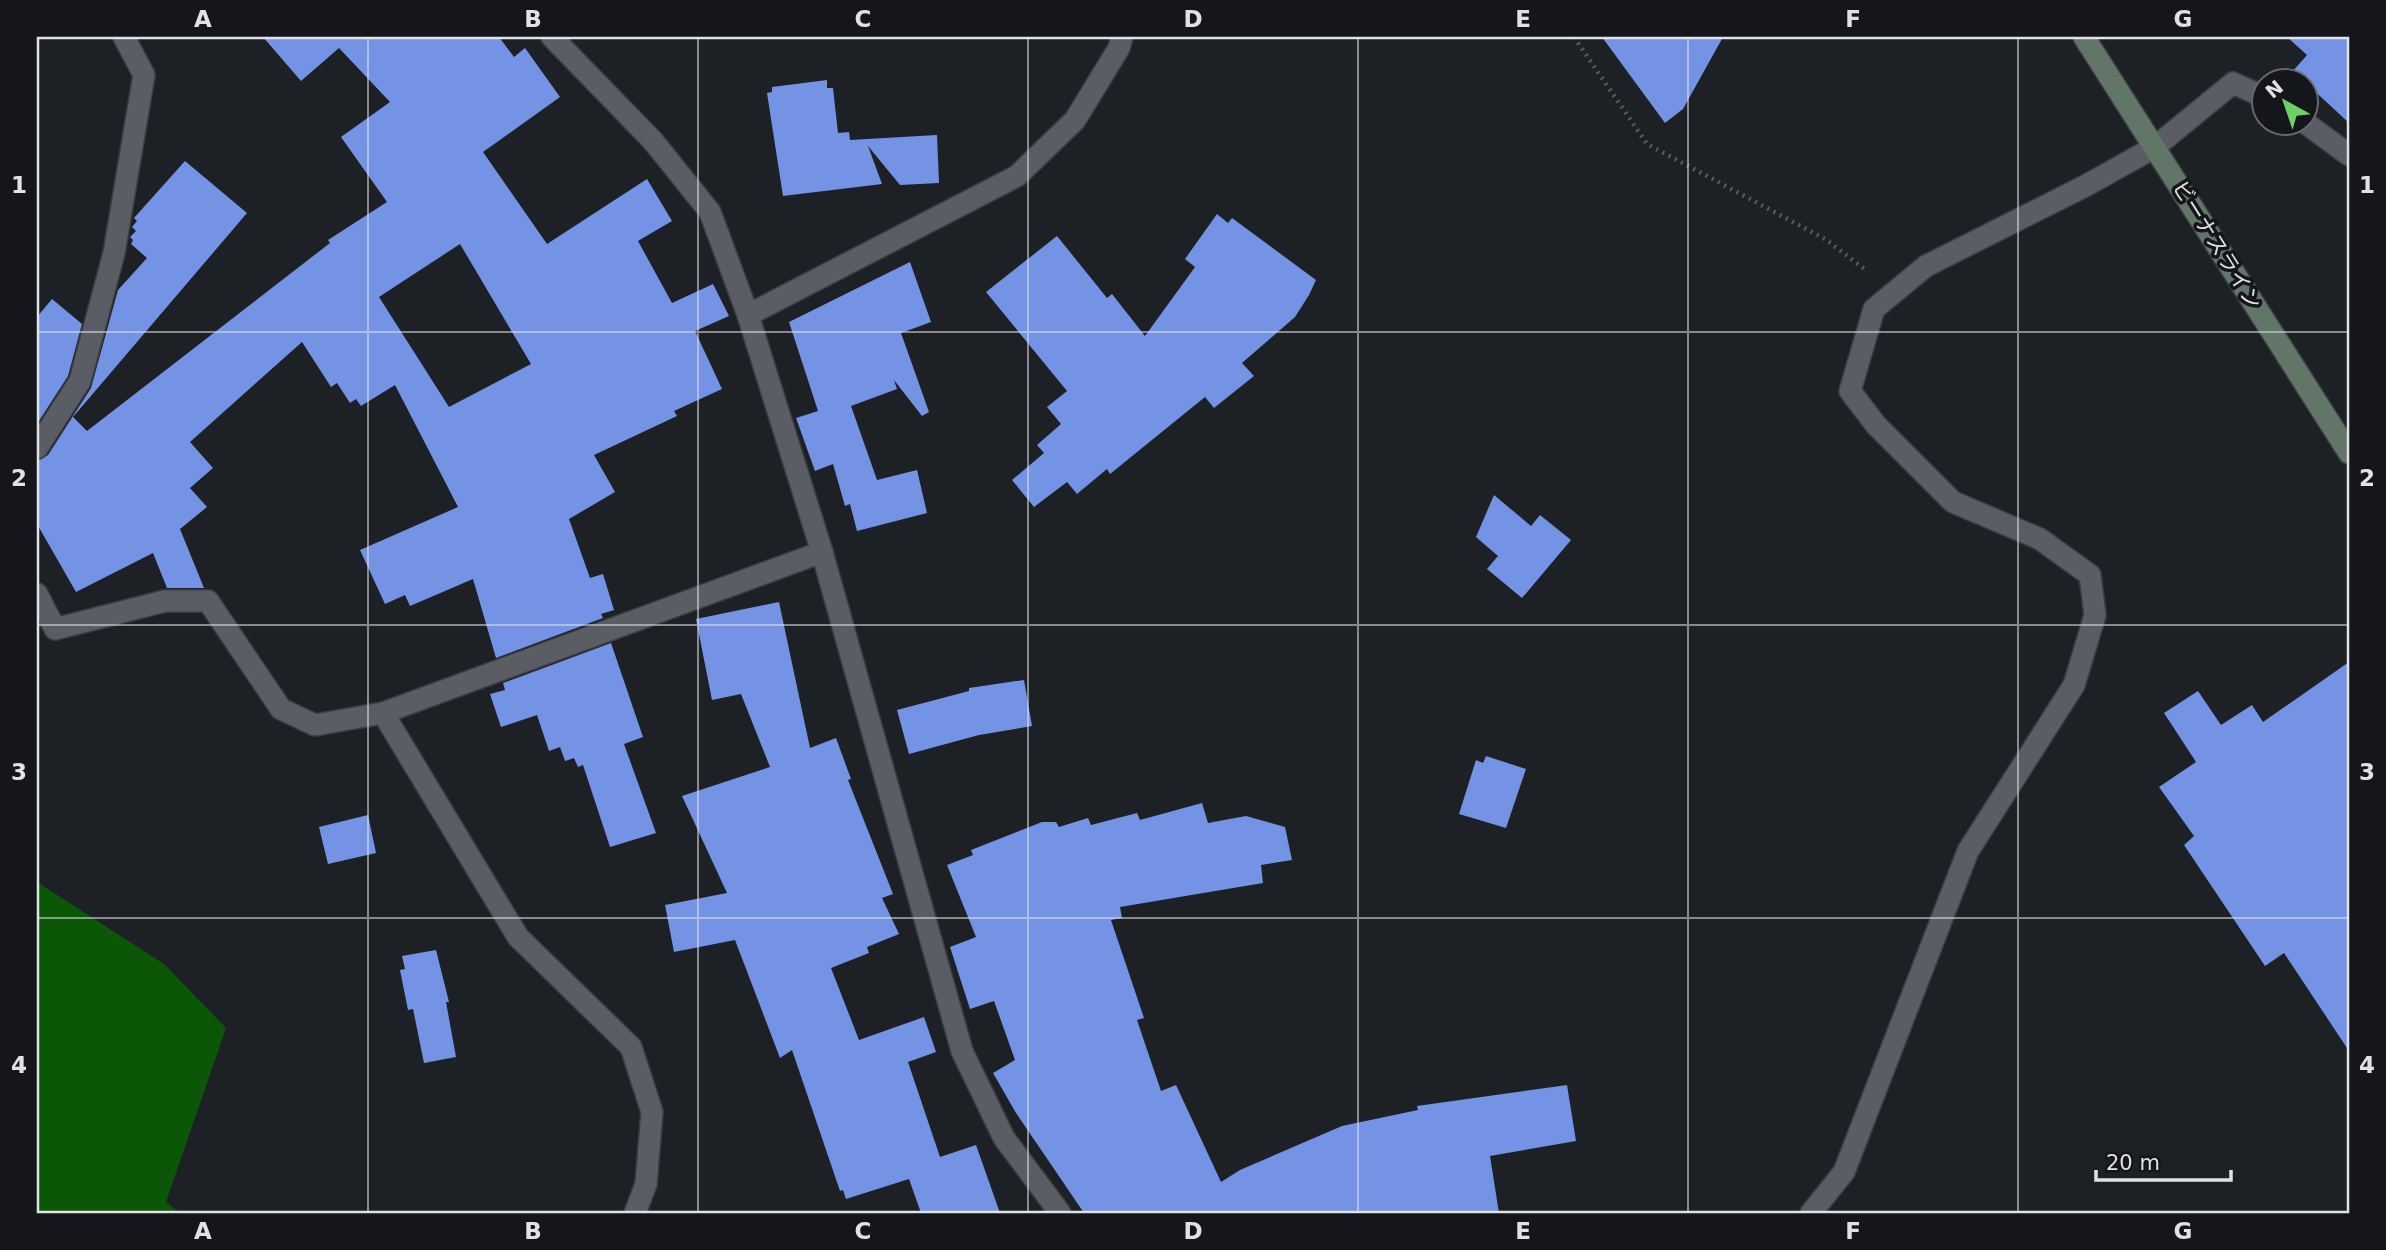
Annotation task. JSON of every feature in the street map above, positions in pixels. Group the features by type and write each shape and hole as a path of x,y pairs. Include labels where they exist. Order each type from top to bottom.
{"main road":[{"name":"ビーナスライン","path":"2084,37 2349,453"}],"street":[{"path":"37,448 80,381 114,253 144,75 124,37"},
{"path":"552,37 653,141 710,212 748,315 822,552 962,1051 1004,1138 1060,1213"},
{"path":"748,315 1017,176 1074,120 1119,48 1122,37"},
{"path":"1811,1213 1844,1172 1968,850 2074,685 2095,615 2090,575 2040,539 1953,502 1876,425 1850,391 1874,309 1926,266 2087,185 2155,147 2233,83 2250,91"},
{"path":"2320,134 2349,155"},
{"path":"37,594 55,629 165,601 208,601 281,709 316,725 383,713 822,552"},
{"path":"383,713 518,937 631,1048 652,1112 646,1184 635,1213"}],"path":[{"path":"1574,37 1647,144 1825,239 1895,293"}],"green space":[{"path":"37,882 164,964 226,1028 166,1202 180,1213 37,1213"}],"building":[{"path":"263,37 499,37 514,57 525,48 560,97 483,152 547,244 647,179 672,221 638,241 672,303 713,284 729,316 695,331 722,389 674,411 677,416 594,455 615,492 569,519 590,578 603,574 614,610 601,614 603,618 496,658 473,579 410,606 405,595 385,604 360,550 458,507 395,385 361,406 356,399 350,403 337,383 331,387 302,342 190,442 213,468 190,488 207,507 180,529 204,588 167,588 153,553 76,592 37,524 37,461 48,455 91,388 118,290 147,258 131,244 133,240 130,237 136,231 132,227 137,221 134,218 185,161 247,213 73,417 87,431 330,243 328,240 387,202 341,137 390,102 339,48 301,81","holes":["460,244 531,364 449,407 379,297"]},
{"path":"1602,37 1723,37 1683,109 1665,123"},
{"path":"2287,37 2349,37 2349,123 2320,96 2320,66 2297,66 2307,55"},
{"path":"827,80 827,88 833,88 838,133 849,132 850,140 937,135 939,183 900,185 868,146 882,184 783,196 767,93 772,92 772,87"},
{"path":"1217,214 1228,223 1232,218 1316,280 1309,295 1295,317 1242,363 1254,376 1214,408 1205,397 1110,474 1107,469 1077,494 1067,482 1034,507 1012,480 1044,453 1037,445 1061,424 1047,407 1067,391 986,292 1057,236 1107,298 1112,294 1145,336 1195,267 1185,259"},
{"path":"910,262 931,322 901,333 929,412 922,416 894,380 897,389 851,406 877,480 917,470 927,513 857,531 850,504 845,506 833,464 815,471 796,418 818,411 789,322"},
{"path":"52,299 82,324 68,376 37,424 37,317"},
{"path":"1494,495 1531,526 1540,515 1571,540 1522,598 1487,569 1498,556 1476,537"},
{"path":"779,602 810,748 836,738 851,779 848,780 893,894 882,898 899,934 867,947 869,953 831,968 859,1040 924,1017 936,1052 908,1062 940,1157 976,1145 1000,1213 921,1213 909,1179 846,1199 843,1190 840,1191 792,1050 780,1058 735,940 674,952 665,905 727,893 682,796 770,767 741,694 712,700 696,619"},
{"path":"611,643 643,737 624,744 656,833 610,847 583,765 578,767 574,758 565,761 560,747 549,751 537,715 501,727 490,694 505,690 503,683"},
{"path":"2349,662 2349,1051 2284,953 2265,966 2184,845 2194,836 2159,787 2196,762 2164,713 2198,691 2221,725 2252,705 2263,722"},
{"path":"1024,680 1032,726 979,735 909,754 897,710 969,691 969,688"},
{"path":"1486,756 1526,769 1506,828 1459,814 1476,760 1483,763"},
{"path":"1202,803 1208,823 1246,816 1285,827 1292,860 1261,865 1263,883 1120,907 1122,918 1111,920 1144,1018 1137,1020 1161,1091 1176,1085 1221,1182 1240,1170 1342,1126 1418,1110 1417,1106 1567,1085 1576,1141 1490,1156 1499,1213 1084,1213 1016,1113 993,1073 1015,1060 994,1001 970,1009 950,947 976,937 947,865 973,855 971,850 1042,822 1056,822 1059,827 1088,818 1091,825 1137,813 1140,820"},
{"path":"368,815 376,853 328,864 319,827"},
{"path":"436,950 449,1002 446,1002 456,1057 424,1063 413,1009 408,1010 400,970 405,969 402,956"}]}
